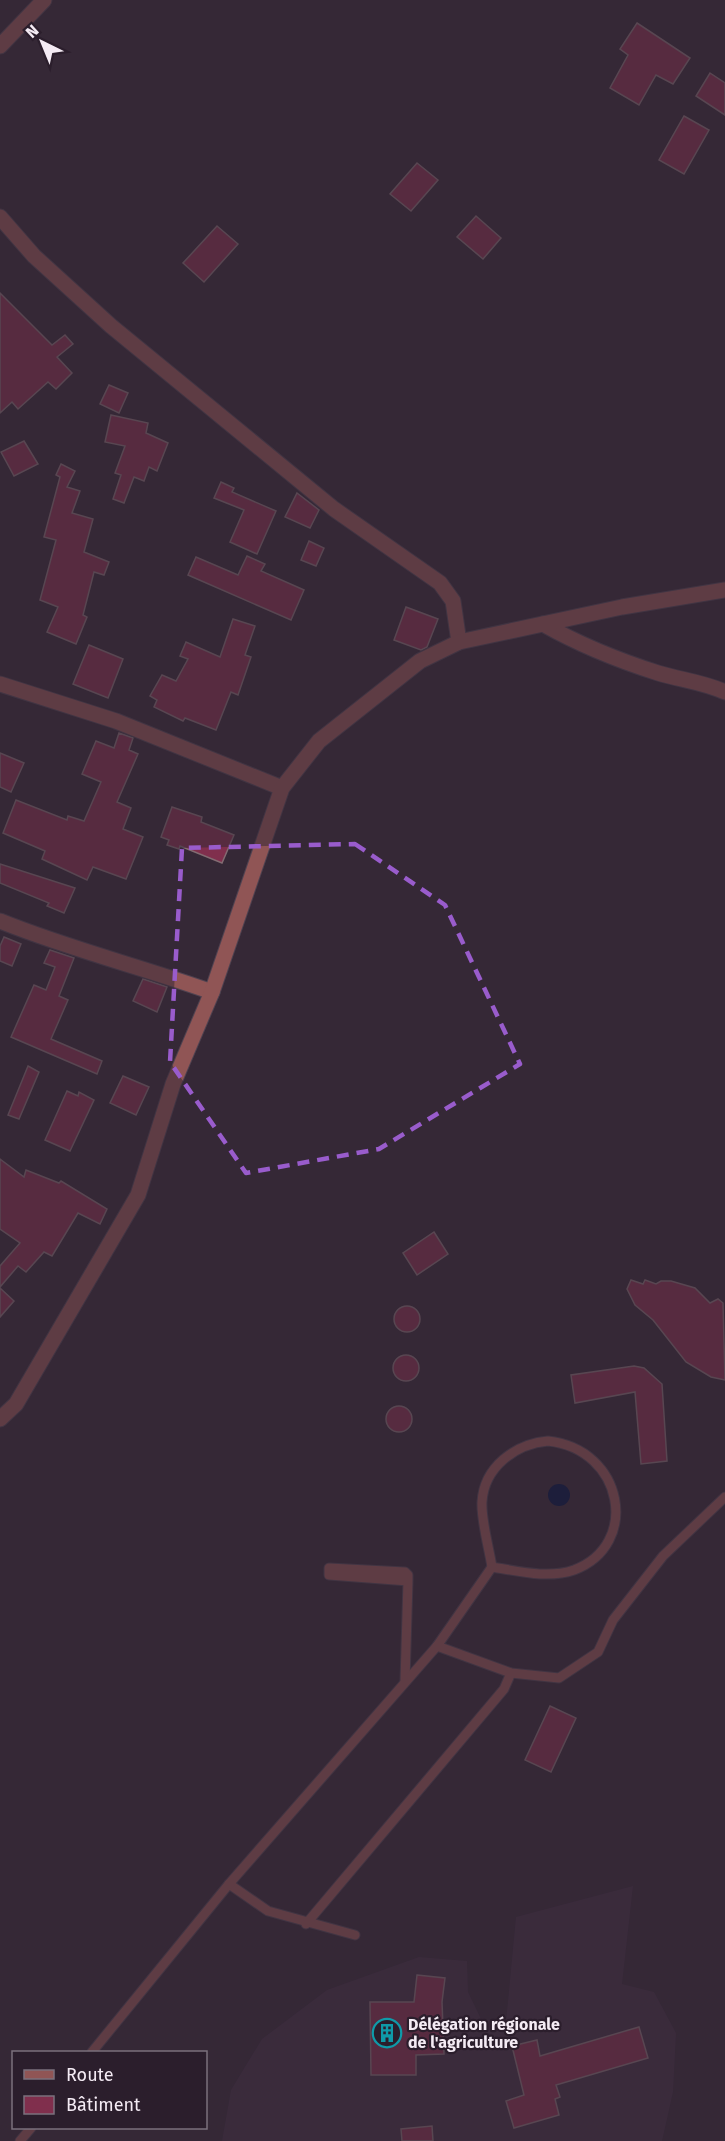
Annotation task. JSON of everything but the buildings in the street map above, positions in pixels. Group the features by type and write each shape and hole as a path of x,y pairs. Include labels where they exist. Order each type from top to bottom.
{"street":[{"path":"0,46 45,0"},
{"path":"0,217 34,256 120,334 334,509 440,583 453,601 459,642"},
{"path":"0,1419 16,1404 138,1196 173,1084 212,992 282,788 319,741 420,661 459,642 622,607 725,590"},
{"path":"543,624 580,645 616,659 660,674 707,684 725,692"},
{"path":"0,684 116,721 282,788"},
{"path":"0,921 49,941 104,955 212,992"}],"lane":[{"path":"93,2051 229,1884 437,1646 492,1567 482,1505 487,1483 502,1459 522,1446 548,1441 574,1446 596,1460 610,1482 615,1507 611,1532 596,1556 576,1569 556,1574 492,1567"},
{"path":"437,1646 512,1673 559,1678 598,1652 613,1620 663,1556 725,1497"},
{"path":"405,1681 408,1581 408,1575 405,1572 329,1568 329,1575 408,1581"},
{"path":"306,1924 504,1689 512,1673"},
{"path":"229,1884 268,1911 306,1924 356,1935"}],"highlighted area":[{"path":"355,844 445,905 520,1064 379,1149 246,1173 170,1062 182,848"}],"shaded area":[{"path":"633,1886 622,1984 654,1992 676,2033 673,2092 662,2141 222,2141 231,2090 262,2039 327,1990 419,1957 467,1961 468,1992 481,2019 506,2022 516,1917"}],"water":[{"path":"559,1484 567,1487 570,1495 567,1503 559,1506 551,1503 548,1495 551,1487"}],"place":[{"name":"Délégation régionale de l'agriculture","path":"387,2033"}]}
